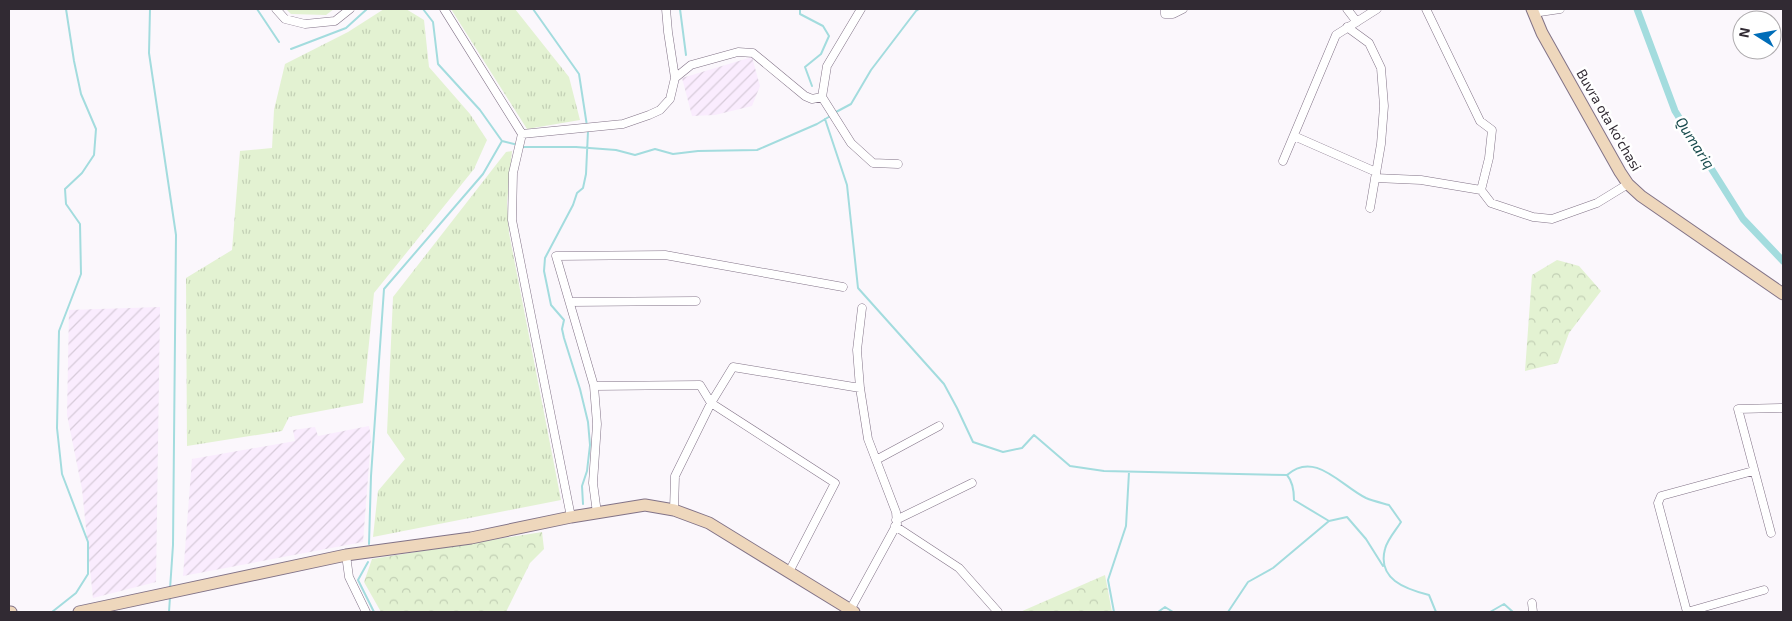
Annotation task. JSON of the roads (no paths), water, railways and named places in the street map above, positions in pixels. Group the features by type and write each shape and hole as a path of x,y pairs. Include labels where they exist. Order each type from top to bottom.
{"main road":[{"name":"Buvra ota ko'chasi","path":"1532,11 1542,33 1628,184 1641,196 1783,294"},
{"path":"79,612 346,555 471,538 571,517 645,506 674,510 709,523 852,611"}],"street":[{"path":"276,9 286,19 305,24 335,21 350,9"},
{"path":"444,9 522,134 513,173 512,220 571,517"},
{"path":"522,134 623,124 660,110 670,99 675,78 666,9"},
{"path":"861,9 827,66 822,98 851,143 873,163 898,164"},
{"path":"1165,9 1165,14 1173,14 1183,9"},
{"path":"1347,9 1357,22"},
{"path":"1283,161 1336,35 1377,9"},
{"path":"1426,9 1480,121 1492,130 1489,158 1481,190"},
{"path":"1532,11 1560,9"},
{"path":"1346,28 1369,43 1381,68 1384,106 1381,144 1370,208"},
{"path":"675,78 692,65 738,52 753,53 806,96 812,99 822,98"},
{"path":"1294,136 1376,175 1481,190 1491,204 1533,217 1552,219 1597,203 1628,184"},
{"path":"596,513 594,483 597,424 594,386 556,256 665,255 843,287"},
{"path":"570,302 696,301"},
{"path":"852,611 896,523 896,512 868,439 860,388 857,350 862,308"},
{"path":"674,510 675,476 711,403 733,367 860,388"},
{"path":"594,386 700,385 711,403 835,483 788,572"},
{"path":"1771,533 1738,409 1783,408"},
{"path":"876,460 939,426"},
{"path":"1753,471 1661,496 1658,503 1687,612 1764,590"},
{"path":"896,523 972,483"},
{"path":"896,523 959,568 998,612"},
{"path":"346,555 349,577 366,612"},
{"path":"1532,604 1533,612"}],"waterway":[{"path":"52,612 76,593 88,574 88,542 62,474 57,428 59,331 81,274 80,224 66,204 65,189 82,173 94,155 96,129 81,94 66,9"},
{"path":"150,9 149,53 176,235 173,545 170,589"},
{"path":"257,9 279,42"},
{"path":"291,49 346,28 367,9"},
{"path":"369,544 371,476 384,289 483,174 502,141 480,110 438,64 433,22 423,9"},
{"path":"533,9 579,74 587,126"},
{"path":"680,9 686,55"},
{"path":"800,9 800,14 823,26 829,36 821,54 805,67 812,86"},
{"path":"836,112 851,104 871,70 919,9"},
{"name":"Qumariq","path":"1637,9 1675,111 1743,219 1783,261"},
{"path":"522,147 576,147 616,150 635,155 655,149 673,154 698,151 757,150 817,124 832,115"},
{"path":"825,119 847,185 858,288 944,384 973,442 1003,452 1022,448 1034,435 1070,466 1104,471 1287,475 1297,468 1308,466 1318,468 1366,498 1389,505 1401,522 1386,546 1385,568 1389,575 1402,586 1429,595 1436,612"},
{"path":"583,504 582,486 587,471 590,445 588,422 564,338 562,329 564,320 551,305 544,271 545,258 573,205 577,193 583,188 586,174 588,131"},
{"path":"502,141 518,145"},
{"path":"1114,612 1108,580 1126,526 1129,472"},
{"path":"1287,475 1293,487 1294,500 1329,521"},
{"path":"1228,612 1248,582 1273,568 1329,521 1347,517 1366,539 1383,566"},
{"path":"368,562 358,580 374,612"},
{"path":"169,612 170,597"},
{"path":"1490,612 1504,604 1513,612"},
{"path":"1158,612 1165,607 1173,612"}]}
